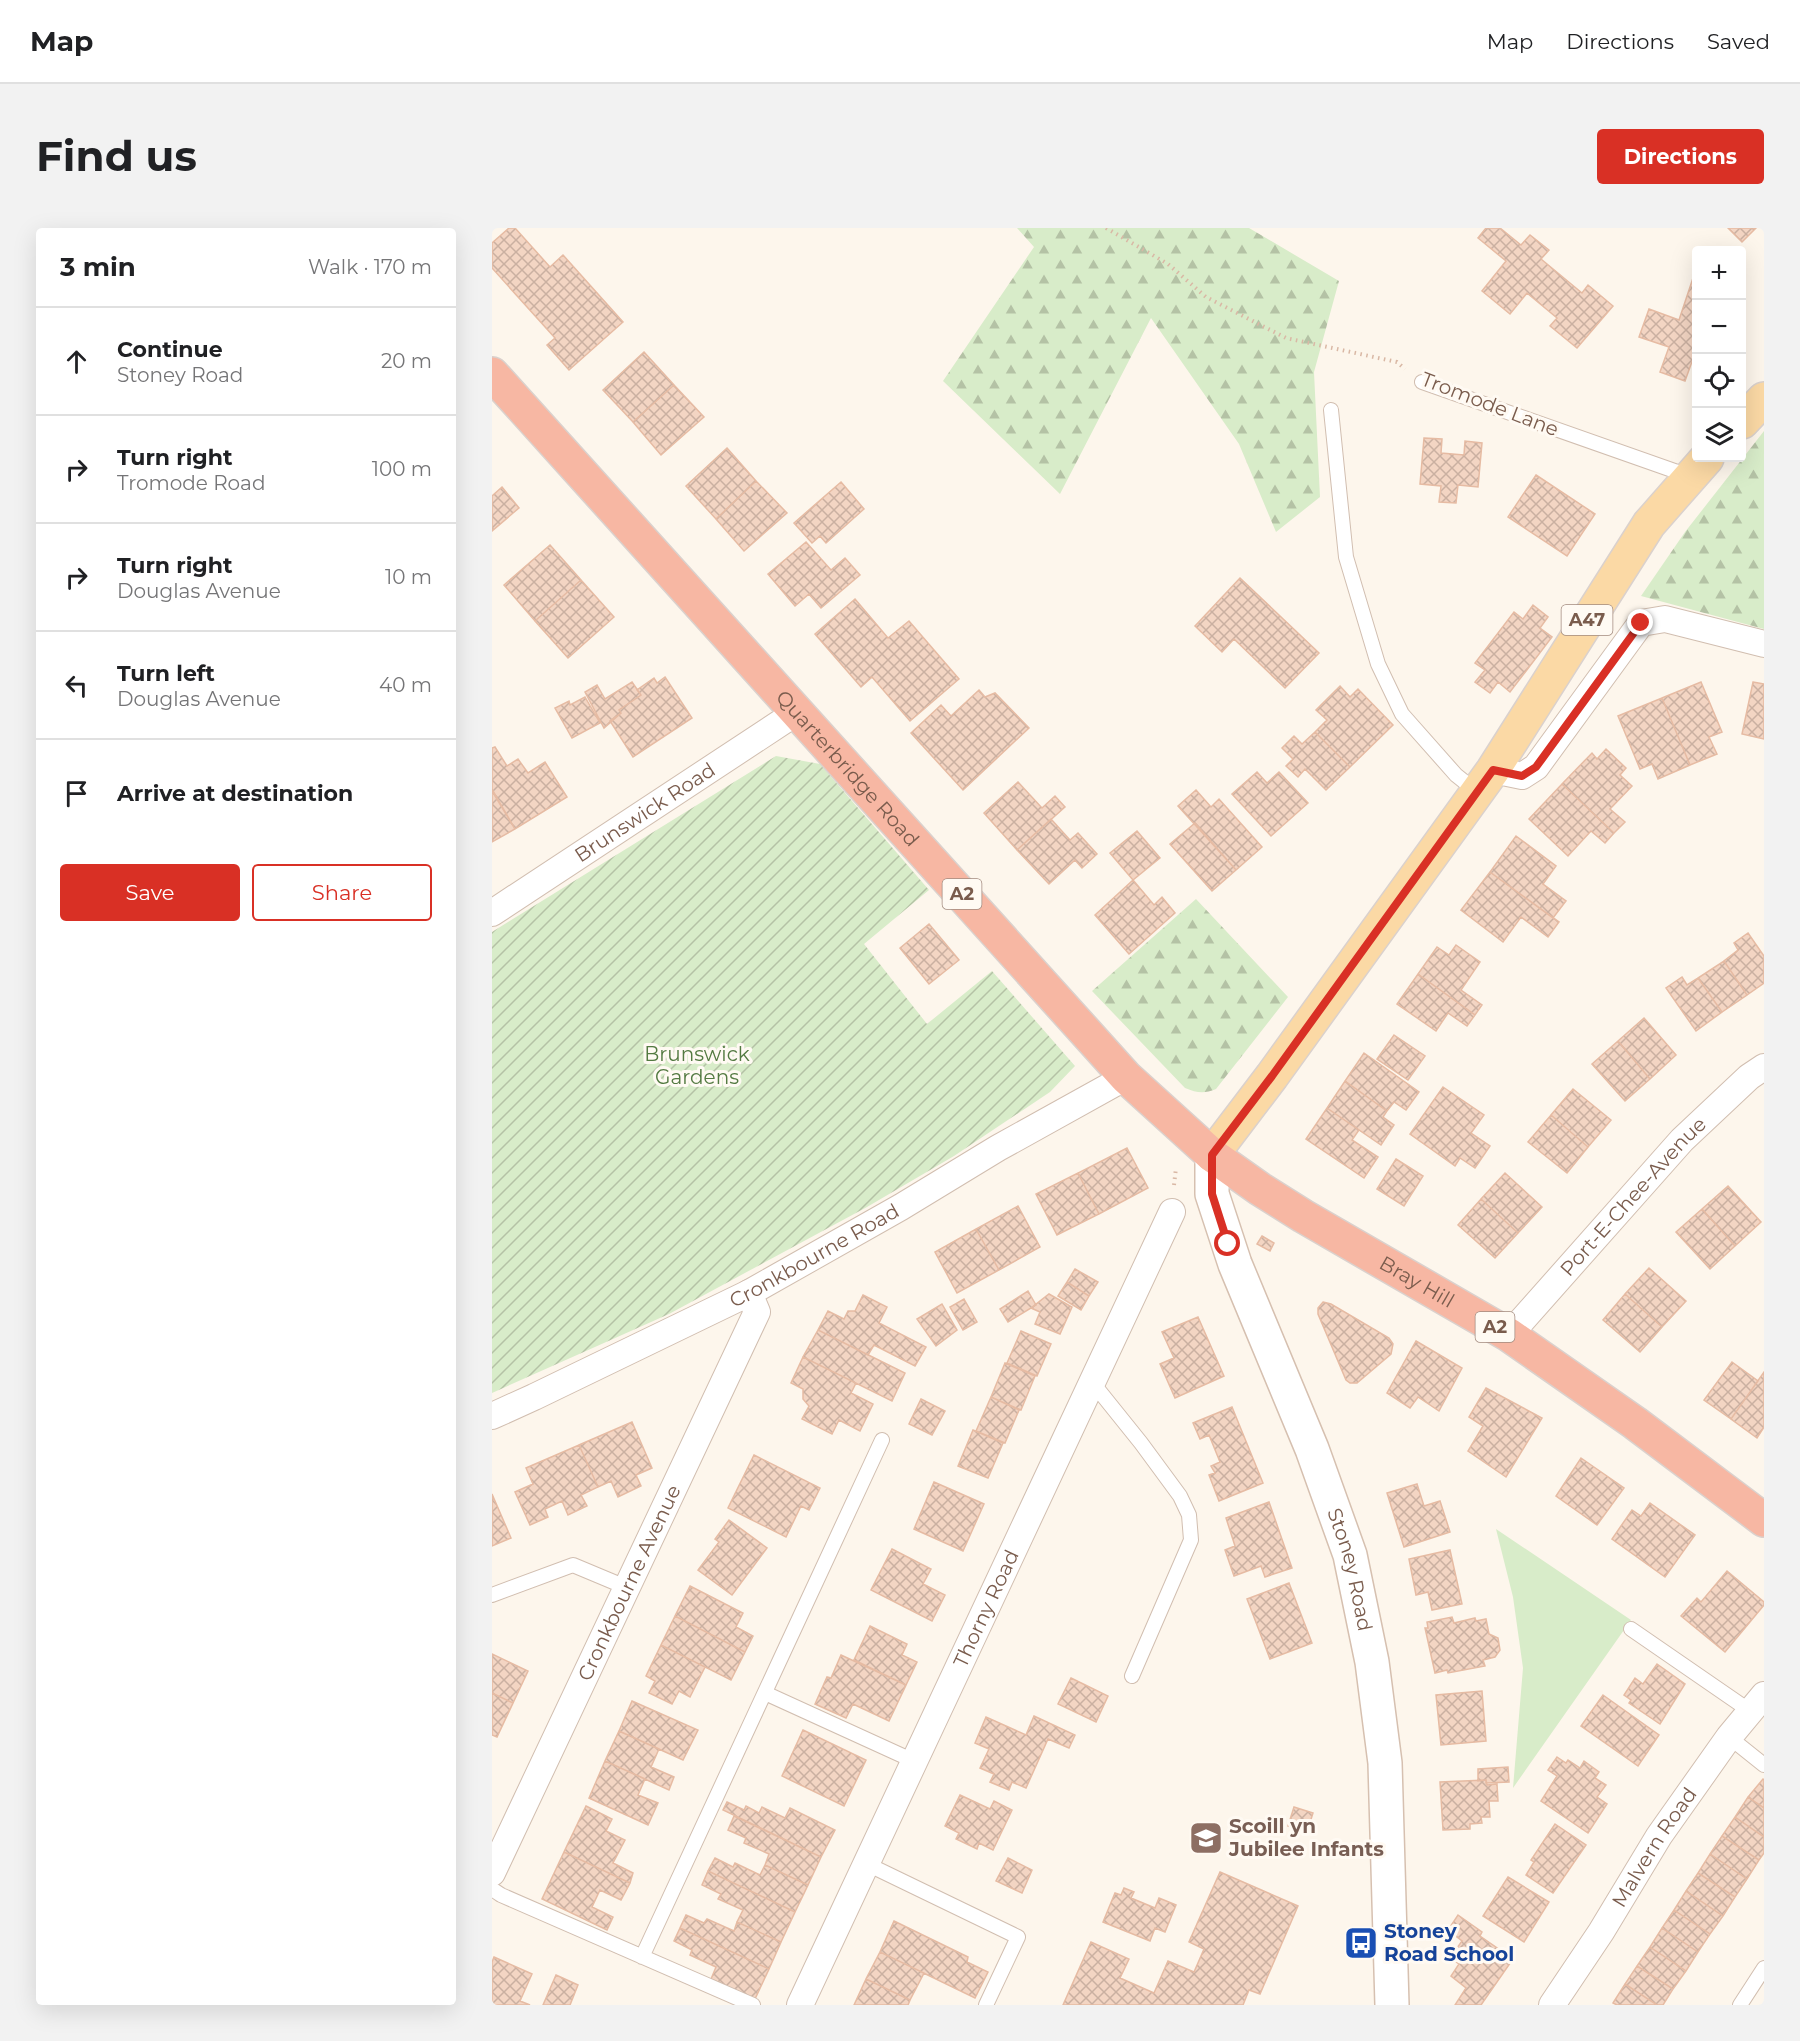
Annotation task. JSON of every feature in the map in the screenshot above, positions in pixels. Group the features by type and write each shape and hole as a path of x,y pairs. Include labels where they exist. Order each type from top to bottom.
{"highway":[{"name":"Quarterbridge Road","path":"492,374 1126,1077 1212,1155"},
{"name":"Bray Hill","path":"1212,1155 1303,1216 1509,1335 1635,1423 1764,1520"}],"main road":[{"path":"1746,418 1764,399"},
{"name":"A47","path":"1212,1155 1272,1076 1484,780 1648,524 1698,467"}],"street":[{"path":"1484,780 1522,776 1536,767 1641,623 1665,619 1764,644"},
{"name":"Brunswick Road","path":"492,913 797,712"},
{"name":"Port-E-Chee-Avenue","path":"1509,1335 1682,1140 1749,1077 1764,1067"},
{"name":"Cronkbourne Road","path":"492,1416 749,1293 901,1207 998,1148 1126,1077"},
{"name":"Stoney Road","path":"1212,1155 1212,1194 1234,1264 1312,1449 1350,1555 1372,1662 1385,1763 1392,2005"},
{"name":"Thorny Road","path":"800,2005 1172,1212"},
{"name":"Cronkbourne Avenue","path":"492,1873 756,1312 749,1293"},
{"name":"Malvern Road","path":"1552,2005 1601,1932 1659,1836 1729,1737 1757,1703"}],"lane":[{"name":"Tromode Lane","path":"1422,382 1698,467"},
{"path":"1331,410 1346,557 1378,664 1402,714 1456,775 1484,780"},
{"path":"1092,1382 1173,1487 1188,1515 1191,1540 1132,1676"},
{"path":"642,1957 882,1440"},
{"path":"492,1595 573,1565 628,1588"},
{"path":"1631,1629 1757,1703"},
{"path":"765,1693 914,1761"},
{"path":"1729,1737 1764,1765"},
{"path":"867,1864 1018,1937 986,2005"},
{"path":"492,1889 501,1895 753,2005"},
{"path":"1740,2005 1764,1968"}],"path":[{"name":"Tromode Lane","path":"1106,228 1168,264 1206,297 1286,338 1397,362 1422,382"}],"green space":[{"path":"1017,228 1249,228 1339,281 1314,372 1320,497 1276,532 1239,444 1151,318 1060,494 943,381 1034,247"},
{"path":"1764,431 1764,629 1641,596 1685,532 1740,462 1746,462 1746,454"},
{"name":"Brunswick Gardens","path":"776,756 820,764 929,890 864,944 927,1024 992,971 1075,1066 1050,1092 954,1156 867,1207 669,1314 492,1393 492,932"},
{"path":"1196,899 1288,997 1216,1089 1204,1092 1185,1088 1092,991"},
{"path":"1496,1529 1631,1620 1513,1788 1523,1668 1513,1597"}],"building":[{"path":"509,228 515,228 550,267 563,255 623,322 569,370 547,345 555,338 492,268 492,243"},
{"path":"1486,228 1500,228 1521,245 1530,235 1549,250 1541,259 1582,293 1588,285 1613,306 1577,348 1550,326 1557,318 1527,293 1510,314 1482,291 1506,261 1478,238"},
{"path":"1728,228 1756,228 1742,242"},
{"path":"1692,281 1692,362 1685,381 1660,372 1669,347 1639,337 1649,309 1679,320"},
{"path":"644,352 674,385 633,422 603,390"},
{"path":"674,385 704,417 661,455 633,422"},
{"path":"1424,438 1442,439 1441,453 1464,455 1465,441 1482,443 1478,487 1458,485 1456,503 1439,502 1441,486 1420,484"},
{"path":"727,448 756,481 716,519 686,486"},
{"path":"1536,475 1595,514 1567,556 1508,517"},
{"path":"756,481 787,513 744,551 716,519"},
{"path":"841,482 864,509 826,543 820,536 812,543 794,523"},
{"path":"502,487 519,508 492,531 492,496"},
{"path":"806,542 831,570 845,558 860,575 821,608 809,594 795,606 768,574"},
{"path":"550,545 581,580 535,621 504,585"},
{"path":"1240,578 1319,653 1285,688 1234,639 1222,652 1195,626"},
{"path":"581,580 614,617 568,658 535,621"},
{"path":"855,599 888,638 909,621 959,679 910,721 872,677 861,687 815,634"},
{"path":"1533,605 1548,617 1540,628 1552,637 1510,692 1498,682 1490,693 1475,682 1485,670 1475,663 1514,612 1523,619"},
{"path":"665,677 692,718 633,757 610,721 621,713 619,710 641,695 637,690 654,678 657,683"},
{"path":"632,682 641,695 619,710 621,713 604,728 585,692 597,685 605,699"},
{"path":"1701,682 1722,732 1709,737 1717,754 1690,765 1662,698"},
{"path":"1753,682 1764,684 1764,739 1742,734"},
{"path":"1340,686 1350,697 1358,689 1393,725 1350,767 1315,732 1327,720 1316,710"},
{"path":"979,690 985,697 995,693 1029,728 963,790 911,733 941,705 951,716"},
{"path":"585,697 600,723 572,738 555,708 569,701 570,705"},
{"path":"1662,698 1690,765 1658,779 1652,764 1640,769 1618,716"},
{"path":"1315,732 1350,767 1326,790 1305,769 1298,777 1286,766 1293,759 1282,748 1294,736 1302,744"},
{"path":"495,747 507,766 518,759 528,773 545,762 567,797 515,829 492,789 492,748"},
{"path":"1606,749 1626,768 1620,775 1632,786 1610,809 1625,822 1614,833 1562,784 1592,753 1597,759"},
{"path":"1257,772 1267,783 1279,772 1308,803 1271,836 1232,794"},
{"path":"1018,782 1042,808 1055,796 1065,807 1017,850 984,813"},
{"path":"1562,784 1614,833 1605,843 1591,831 1568,856 1529,819"},
{"path":"1196,790 1211,807 1219,799 1262,847 1236,870 1178,806"},
{"path":"492,791 515,829 492,842"},
{"path":"1051,819 1070,840 1078,833 1097,854 1082,868 1075,860 1049,884 1017,850"},
{"path":"1195,823 1236,870 1212,891 1170,844"},
{"path":"1137,831 1160,858 1133,880 1110,853"},
{"path":"1516,836 1556,866 1543,884 1566,901 1553,918 1490,872"},
{"path":"1490,872 1559,922 1548,937 1521,917 1503,942 1461,910"},
{"path":"1133,880 1154,905 1162,897 1175,913 1129,954 1095,915"},
{"path":"929,924 959,960 929,984 900,948"},
{"path":"1748,933 1764,956 1764,983 1747,995 1724,961 1738,950 1734,943"},
{"path":"1456,945 1480,962 1461,990 1482,1005 1475,1015 1418,974 1437,947 1449,955"},
{"path":"1724,961 1747,995 1722,1012 1698,978"},
{"path":"1418,974 1475,1015 1467,1026 1448,1013 1436,1031 1397,1004"},
{"path":"1682,977 1687,985 1698,978 1722,1012 1696,1031 1666,988"},
{"path":"1644,1018 1676,1055 1650,1079 1618,1041"},
{"path":"1394,1035 1425,1056 1408,1080 1377,1059"},
{"path":"1618,1041 1650,1079 1625,1101 1592,1064"},
{"path":"1364,1053 1419,1092 1406,1110 1394,1102 1387,1111 1345,1081"},
{"path":"1345,1081 1387,1111 1383,1117 1394,1125 1381,1145 1327,1108"},
{"path":"1443,1087 1484,1115 1471,1133 1490,1146 1475,1168 1460,1158 1455,1166 1410,1134"},
{"path":"1573,1089 1611,1120 1588,1147 1551,1115"},
{"path":"1327,1108 1359,1130 1352,1140 1378,1157 1364,1178 1306,1139"},
{"path":"1551,1115 1588,1147 1567,1173 1528,1142"},
{"path":"1127,1148 1148,1188 1099,1214 1078,1173"},
{"path":"1396,1159 1423,1176 1404,1206 1377,1189"},
{"path":"1078,1173 1099,1214 1057,1235 1036,1194"},
{"path":"1505,1173 1542,1207 1518,1233 1481,1199"},
{"path":"1728,1186 1761,1222 1735,1246 1702,1209"},
{"path":"1481,1199 1518,1233 1495,1258 1458,1225"},
{"path":"1018,1206 1040,1247 999,1270 976,1229"},
{"path":"1702,1209 1735,1246 1710,1269 1676,1232"},
{"path":"976,1229 999,1270 957,1293 935,1252"},
{"path":"1262,1236 1274,1243 1270,1251 1257,1244"},
{"path":"1649,1268 1686,1301 1662,1327 1625,1294"},
{"path":"1075,1269 1098,1282 1089,1296 1067,1282"},
{"path":"1067,1282 1089,1296 1081,1310 1058,1296"},
{"path":"1028,1291 1036,1305 1008,1322 1000,1309"},
{"path":"1049,1294 1072,1307 1060,1334 1035,1324 1040,1312 1031,1308"},
{"path":"1625,1294 1662,1327 1640,1352 1603,1320"},
{"path":"863,1295 887,1307 879,1323 926,1347 915,1366 874,1345 868,1355 818,1330 828,1311 844,1319 848,1311 855,1311"},
{"path":"964,1299 977,1322 963,1330 950,1307"},
{"path":"1323,1302 1331,1304 1389,1338 1393,1344 1391,1354 1357,1383 1350,1383 1346,1380 1318,1314 1318,1308"},
{"path":"942,1304 957,1330 936,1346 917,1319"},
{"path":"1198,1317 1224,1376 1175,1398 1160,1364 1174,1358 1162,1332"},
{"path":"818,1330 905,1373 892,1401 803,1357"},
{"path":"1021,1331 1051,1344 1037,1376 1007,1363"},
{"path":"1416,1341 1462,1368 1439,1411 1418,1397 1410,1408 1387,1393"},
{"path":"803,1357 856,1383 851,1393 873,1404 860,1431 839,1420 832,1434 802,1419 809,1406 803,1399 803,1389 791,1383"},
{"path":"1732,1362 1758,1381 1731,1419 1704,1400"},
{"path":"1005,1363 1035,1376 1021,1410 991,1397"},
{"path":"1764,1372 1764,1427 1757,1438 1731,1419"},
{"path":"1486,1388 1542,1418 1506,1477 1468,1451 1483,1426 1469,1417"},
{"path":"991,1397 1019,1410 1005,1443 976,1431"},
{"path":"921,1399 945,1411 932,1435 909,1424"},
{"path":"1232,1407 1263,1483 1219,1501 1209,1475 1215,1473 1211,1466 1220,1462 1209,1435 1200,1439 1193,1423"},
{"path":"632,1422 652,1468 636,1475 641,1486 618,1497 611,1481 598,1487 579,1445"},
{"path":"973,1430 1003,1443 988,1478 958,1466"},
{"path":"579,1445 598,1487 581,1495 587,1506 568,1515 562,1501 545,1509 548,1517 530,1525 515,1492 533,1484 526,1468"},
{"path":"754,1455 820,1488 809,1510 801,1506 786,1537 728,1508"},
{"path":"1581,1458 1624,1488 1597,1525 1556,1496"},
{"path":"934,1482 984,1504 963,1551 914,1529"},
{"path":"1417,1484 1424,1506 1440,1501 1450,1532 1404,1547 1387,1493"},
{"path":"492,1494 511,1538 492,1546"},
{"path":"1269,1502 1292,1568 1265,1577 1261,1566 1234,1576 1225,1550 1235,1546 1226,1518"},
{"path":"1650,1503 1695,1535 1665,1577 1612,1539 1632,1510 1641,1516"},
{"path":"729,1520 767,1548 732,1595 698,1570 719,1542 715,1539"},
{"path":"892,1549 931,1569 923,1584 945,1595 932,1621 871,1590"},
{"path":"1450,1550 1462,1604 1432,1610 1428,1592 1416,1595 1409,1559"},
{"path":"1727,1571 1764,1602 1764,1605 1725,1652 1681,1616 1697,1598 1701,1602"},
{"path":"1289,1583 1312,1643 1270,1659 1247,1599"},
{"path":"690,1586 743,1613 736,1627 753,1636 745,1652 675,1616"},
{"path":"675,1616 745,1652 731,1680 661,1645"},
{"path":"1452,1617 1454,1623 1475,1618 1476,1621 1486,1619 1489,1634 1498,1638 1500,1650 1495,1657 1483,1660 1485,1666 1448,1673 1447,1670 1435,1673 1425,1628 1428,1628 1427,1622"},
{"path":"870,1626 907,1644 902,1655 917,1662 906,1685 854,1660"},
{"path":"661,1645 705,1667 690,1697 679,1691 672,1704 649,1693 655,1681 646,1676"},
{"path":"492,1654 528,1671 513,1703 492,1693"},
{"path":"841,1655 906,1685 889,1721 853,1704 846,1718 815,1704 827,1677 831,1678"},
{"path":"1657,1664 1685,1684 1660,1724 1629,1703 1631,1700 1624,1695 1635,1678 1643,1684"},
{"path":"1071,1678 1108,1696 1096,1722 1058,1704"},
{"path":"1482,1691 1486,1741 1441,1745 1436,1695"},
{"path":"492,1693 513,1703 497,1737 492,1735"},
{"path":"1603,1695 1659,1735 1638,1766 1581,1726"},
{"path":"632,1701 698,1730 683,1760 619,1731"},
{"path":"1034,1716 1075,1735 1069,1748 1048,1739 1026,1788 1012,1782 1009,1790 990,1782 994,1774 980,1768 989,1749 975,1743 986,1717 1026,1735"},
{"path":"803,1730 866,1760 844,1806 782,1776"},
{"path":"619,1731 659,1749 651,1767 674,1777 669,1790 605,1761"},
{"path":"1557,1757 1566,1763 1568,1760 1580,1768 1584,1761 1599,1772 1595,1778 1606,1785 1597,1797 1607,1804 1588,1833 1541,1801 1557,1776 1548,1770"},
{"path":"605,1761 645,1779 638,1795 658,1803 648,1825 589,1798"},
{"path":"1508,1767 1509,1782 1478,1781 1478,1769"},
{"path":"1486,1780 1487,1785 1497,1784 1498,1801 1489,1801 1490,1817 1481,1817 1482,1823 1470,1824 1470,1829 1443,1830 1440,1782"},
{"path":"1764,1780 1764,1808 1748,1797"},
{"path":"960,1795 990,1809 994,1801 1012,1810 993,1850 979,1843 977,1849 956,1839 959,1833 945,1826"},
{"path":"1748,1797 1764,1808 1764,1837 1735,1817"},
{"path":"727,1802 744,1810 746,1806 759,1813 762,1807 785,1818 790,1808 835,1830 821,1857 723,1810"},
{"path":"586,1806 612,1819 606,1831 625,1840 613,1863 633,1873 630,1883 564,1852"},
{"path":"1294,1807 1313,1813 1307,1832 1288,1826"},
{"path":"734,1816 821,1857 808,1885 765,1865 769,1854 744,1843 746,1838 728,1830"},
{"path":"1735,1817 1764,1837 1764,1853 1759,1860 1722,1836"},
{"path":"1555,1824 1586,1845 1553,1893 1526,1875 1534,1862 1531,1860"},
{"path":"1722,1836 1759,1860 1747,1879 1710,1854"},
{"path":"564,1852 630,1883 621,1900 600,1890 592,1907 613,1917 607,1930 542,1899"},
{"path":"1710,1854 1747,1879 1735,1897 1698,1873"},
{"path":"715,1858 733,1867 735,1863 760,1875 765,1865 808,1885 795,1912 708,1871"},
{"path":"1008,1858 1032,1870 1022,1893 996,1881"},
{"path":"708,1871 795,1912 781,1942 737,1922 743,1910 718,1899 721,1894 702,1885"},
{"path":"1220,1872 1298,1906 1260,1994 1249,1990 1243,2005 1063,2005 1091,1942 1129,1959 1120,1978 1154,1993 1168,1961 1194,1972 1204,1949 1189,1942"},
{"path":"1698,1873 1735,1897 1723,1916 1686,1891"},
{"path":"1508,1877 1549,1902 1524,1942 1483,1916"},
{"path":"1124,1888 1134,1892 1131,1898 1155,1908 1159,1898 1176,1905 1165,1932 1155,1928 1150,1941 1103,1922 1115,1893 1121,1895"},
{"path":"1686,1891 1723,1916 1710,1934 1674,1910"},
{"path":"1674,1910 1710,1934 1698,1952 1662,1928"},
{"path":"686,1915 704,1923 707,1919 734,1931 737,1922 781,1942 769,1969 680,1928"},
{"path":"1458,1915 1482,1932 1480,1936 1513,1959 1481,2005 1455,2005 1466,1988 1451,1976 1459,1964 1450,1958 1462,1941 1448,1930"},
{"path":"894,1921 968,1957 967,1962 988,1972 975,1998 880,1952"},
{"path":"680,1928 769,1969 755,1999 711,1979 716,1967 690,1955 692,1950 674,1941"},
{"path":"1662,1928 1698,1952 1686,1971 1650,1947"},
{"path":"1650,1947 1686,1971 1673,1989 1637,1966"},
{"path":"880,1952 924,1973 910,2000 866,1979"},
{"path":"494,1957 532,1974 520,2001 530,2005 492,2005"},
{"path":"1637,1966 1673,1989 1663,2005 1657,2005 1625,1984"},
{"path":"556,1975 578,1985 570,2005 543,2005"},
{"path":"866,1979 910,2000 908,2005 854,2005"},
{"path":"1625,1984 1657,2005 1617,2005 1613,2003"}],"place":[{"name":"Scoill yn Jubilee Infants","path":"1206,1838"},
{"name":"Stoney Road School","path":"1361,1943"}],"route":[{"path":"1228,1244 1212,1194 1212,1155 1254,1101 1476,791 1493,770 1522,776 1536,767 1641,623"}]}
